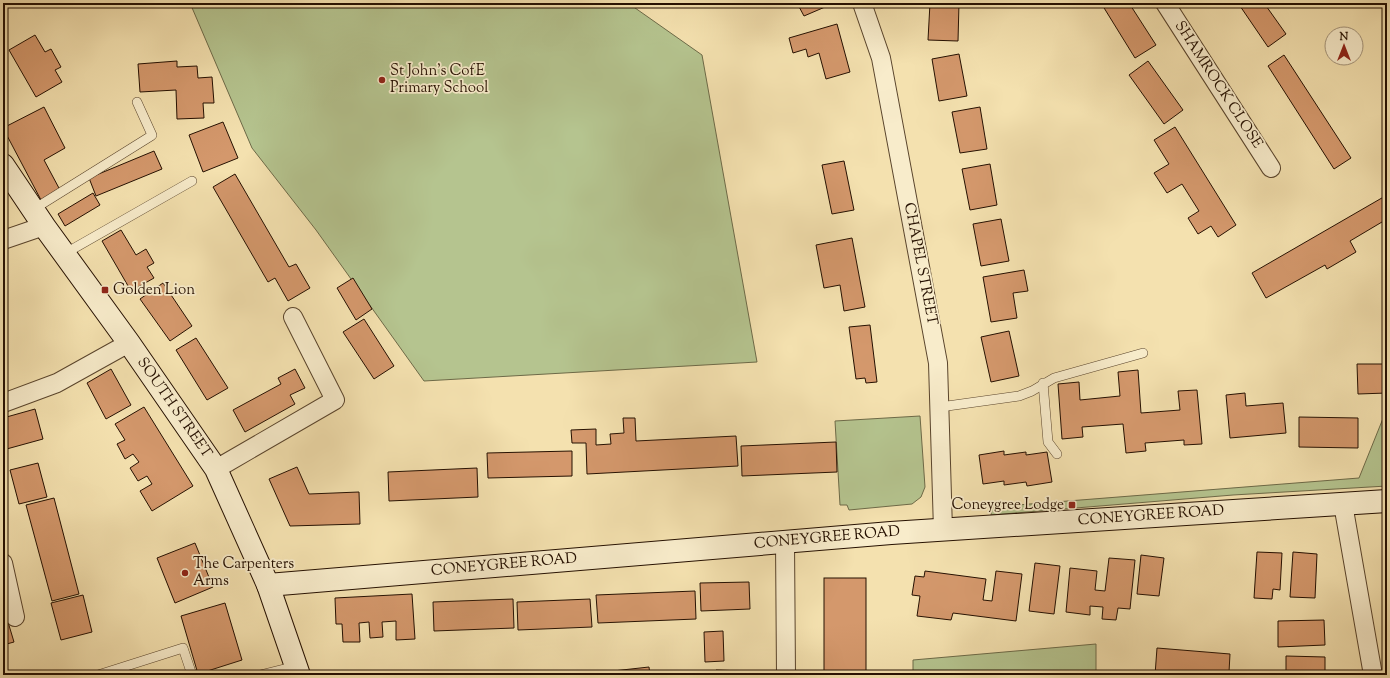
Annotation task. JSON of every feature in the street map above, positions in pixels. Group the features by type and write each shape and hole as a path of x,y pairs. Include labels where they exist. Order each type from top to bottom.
{"street":[{"name":"CHAPEL STREET","path":"862,3 883,66 938,363 943,530"},
{"name":"SHAMROCK CLOSE","path":"1165,3 1271,168"},
{"name":"SOUTH STREET","path":"3,165 216,469 268,585 297,671"},
{"path":"3,240 39,218"},
{"path":"216,469 335,400 293,317"},
{"path":"3,403 57,383 129,343"},
{"name":"CONEYGREE ROAD","path":"268,585 943,530 1387,501"},
{"path":"1343,504 1373,675"},
{"path":"785,542 786,675"},
{"path":"4,575 14,616"}],"lane":[{"path":"39,218 151,136 152,134 137,102"},
{"path":"64,254 192,181"},
{"path":"940,407 1019,396 1032,391 1043,383 1054,378 1143,353"},
{"path":"1043,383 1048,442 1057,454"},
{"path":"98,675 183,648 192,675"},
{"path":"260,675 297,671"}],"green space":[{"path":"190,3 628,3 702,55 757,362 424,381 316,230 252,148"},
{"path":"1386,411 1387,486 1233,495 991,515 992,507 1359,478"},
{"path":"920,416 925,487 921,497 912,504 849,510 847,505 840,505 835,421"},
{"path":"1096,644 1096,675 913,675 913,660"}],"building":[{"path":"797,3 824,3 825,7 804,16"},
{"path":"930,3 959,3 958,41 928,40"},
{"path":"1101,3 1129,3 1156,45 1135,58"},
{"path":"1238,3 1264,3 1286,34 1268,47"},
{"path":"837,24 850,72 826,79 819,53 808,57 806,49 793,53 789,38"},
{"path":"35,35 45,52 51,49 61,67 55,70 62,82 36,97 9,50"},
{"path":"959,54 967,96 939,101 932,59"},
{"path":"1284,55 1351,158 1334,169 1268,66"},
{"path":"177,61 177,67 197,66 198,78 212,77 214,103 203,103 204,118 177,119 176,90 140,92 138,64"},
{"path":"1148,61 1183,110 1164,124 1129,75"},
{"path":"44,107 65,148 44,160 60,190 41,200 3,128"},
{"path":"980,107 987,149 960,153 952,112"},
{"path":"223,122 238,158 203,172 189,135"},
{"path":"1175,127 1236,225 1218,237 1211,226 1198,234 1188,218 1199,211 1182,184 1167,193 1154,173 1169,164 1154,140"},
{"path":"154,151 162,169 96,196 89,178"},
{"path":"844,161 854,210 832,214 822,165"},
{"path":"990,164 997,205 970,210 962,169"},
{"path":"235,174 289,267 296,264 310,288 288,301 275,278 268,282 213,187"},
{"path":"93,193 100,205 65,226 58,214"},
{"path":"1387,195 1387,219 1350,241 1356,252 1327,269 1325,265 1266,298 1252,273"},
{"path":"1001,219 1009,261 981,266 973,224"},
{"path":"121,230 136,255 146,249 154,263 147,267 154,278 131,291 102,241"},
{"path":"852,238 865,307 844,311 840,285 824,288 816,245"},
{"path":"1024,270 1028,291 1013,293 1017,318 991,322 983,277"},
{"path":"353,278 372,309 356,320 337,288"},
{"path":"163,283 192,326 170,341 140,299"},
{"path":"364,319 394,366 374,379 343,332"},
{"path":"870,325 877,382 866,383 865,378 856,379 849,327"},
{"path":"1009,331 1019,376 991,382 981,337"},
{"path":"196,338 228,388 207,400 176,350"},
{"path":"1357,364 1387,364 1387,393 1358,394"},
{"path":"111,369 131,405 106,419 87,383"},
{"path":"295,369 305,388 290,395 295,404 245,432 233,410 281,384 278,378"},
{"path":"1138,370 1141,413 1180,410 1178,391 1197,390 1202,444 1184,445 1184,440 1145,443 1146,451 1126,453 1123,424 1082,427 1083,437 1062,439 1058,384 1079,382 1080,400 1120,396 1118,372"},
{"path":"1245,393 1246,406 1283,403 1286,433 1230,438 1226,395"},
{"path":"144,407 193,486 152,511 140,491 152,484 147,476 138,481 130,468 139,462 133,454 125,459 117,444 125,440 115,424"},
{"path":"35,409 43,439 3,450 3,418"},
{"path":"1299,417 1358,418 1358,448 1299,447"},
{"path":"623,418 635,418 636,441 736,436 738,466 587,474 586,443 572,443 571,430 596,429 596,445 611,444 610,434 624,433"},
{"path":"836,442 837,472 742,476 741,446"},
{"path":"572,451 572,476 488,478 487,453"},
{"path":"1004,451 1004,455 1026,452 1026,455 1047,452 1052,482 1027,486 1026,482 1004,485 1004,481 983,484 979,455"},
{"path":"38,463 47,497 19,504 10,470"},
{"path":"297,467 309,494 359,492 360,524 290,526 269,479"},
{"path":"477,468 478,497 389,501 388,472"},
{"path":"54,498 79,594 52,601 26,505"},
{"name":"The Carpenters Arms","path":"195,543 213,587 175,603 157,558"},
{"path":"1257,552 1282,553 1280,590 1273,589 1272,599 1254,598"},
{"path":"1293,552 1317,554 1315,598 1290,597"},
{"path":"1141,555 1164,558 1159,596 1137,594"},
{"path":"1109,558 1135,560 1130,609 1118,608 1116,620 1102,619 1103,607 1090,606 1090,615 1066,612 1070,568 1097,571 1095,590 1105,591"},
{"path":"1035,563 1060,566 1054,614 1029,611"},
{"path":"925,571 986,579 983,600 992,601 996,571 1022,574 1016,621 953,613 951,620 917,616 920,596 912,595 915,576 924,577"},
{"path":"824,578 866,578 866,675 824,675"},
{"path":"749,582 750,609 701,611 700,583"},
{"path":"695,591 696,619 598,623 596,595"},
{"path":"412,594 415,639 396,640 396,621 382,622 383,637 370,638 369,622 359,623 360,642 343,642 342,624 336,624 335,598"},
{"path":"83,595 92,632 61,640 51,603"},
{"path":"513,599 514,628 434,631 433,602"},
{"path":"590,599 592,627 518,630 517,602"},
{"path":"225,603 242,660 198,674 181,616"},
{"path":"3,612 5,612 14,642 3,645"},
{"path":"1324,620 1325,645 1278,647 1278,621"},
{"path":"723,631 724,661 705,662 704,632"},
{"path":"1157,648 1230,654 1229,672 1240,672 1240,675 1155,675"},
{"path":"1286,656 1325,657 1325,675 1286,675"},
{"path":"649,667 650,675 577,675"},
{"path":"716,670 745,671 745,675 716,675"}],"place":[{"name":"St John's CofE Primary School","path":"382,80"},
{"name":"Golden Lion","path":"105,290"},
{"name":"Coneygree Lodge","path":"1072,505"},
{"name":"The Carpenters Arms","path":"185,573"}]}
